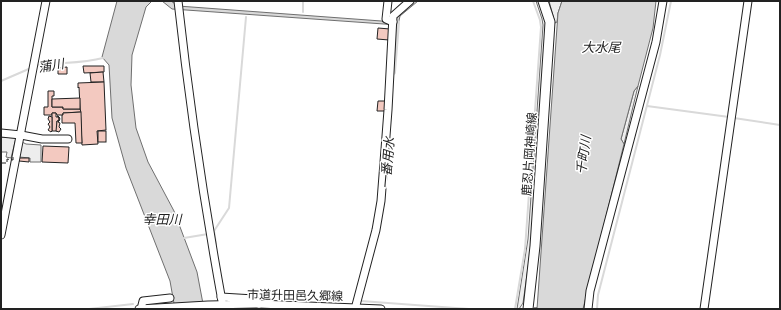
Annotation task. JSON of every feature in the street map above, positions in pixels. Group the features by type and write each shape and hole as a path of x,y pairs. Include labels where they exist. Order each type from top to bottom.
{"main road":[{"name":"鹿忍片岡神崎線","path":"528,309 535,246 550,38 550,22 543,1"}],"street":[{"path":"1,235 19,135 34,67 46,1"},
{"path":"388,1 386,19 393,23"},
{"path":"355,308 376,230 381,201 393,16 410,1"},
{"path":"588,309 590,291 650,64 663,1"},
{"path":"704,309 748,1"},
{"path":"179,6 182,44 221,299 254,299 260,304 253,309"},
{"path":"1,133 42,139 68,139"},
{"path":"141,309 143,302 170,298"},
{"name":"市道升田邑久郷線","path":"141,309 260,304 382,309"}],"shaded area":[{"path":"536,1 540,1 547,22 532,239 523,303 519,309 517,309 528,239 543,25"},
{"path":"549,1 562,1 557,22 555,23"},
{"path":"638,86 624,144 621,139 634,91"},
{"path":"1,137 16,138 11,158 6,157 7,152 1,152"},
{"path":"22,142 26,144 41,145 41,162 30,162 30,158 19,157"}],"water":[{"name":"幸田川","path":"117,1 152,1 146,7 132,55 131,85 136,128 148,162 174,211 197,272 204,309 175,309 170,281 126,168 112,118 109,65 102,57"},
{"path":"162,1 171,1 178,6 395,22 397,15 413,1 418,1 400,16 398,25 172,9"},
{"name":"大水尾","path":"562,1 656,1 653,28 638,86 634,91 621,139 624,144 583,309 537,309 558,13"}],"building":[{"path":"378,28 390,29 389,40 377,39"},
{"path":"83,66 104,66 104,72 84,73"},
{"path":"67,67 67,74 58,74 58,68"},
{"path":"103,72 104,82 91,82 90,73"},
{"path":"104,82 106,130 97,131 98,144 82,145 78,83"},
{"path":"48,91 54,91 54,96 52,96 52,107 63,107 63,109 80,109 81,112 63,113 63,115 52,113 52,115 44,115 44,107 48,107"},
{"path":"80,98 80,109 63,109 63,107 52,107 52,99"},
{"path":"378,101 386,101 385,111 377,111"},
{"path":"81,112 82,143 76,143 75,123 62,123 62,115 63,113"},
{"path":"52,113 56,113 56,117 59,117 59,121 57,121 57,131 52,131"},
{"path":"49,116 52,117 51,132 48,130 50,127 48,124 50,122 48,119"},
{"path":"57,121 59,121 59,127 61,129 59,132 56,131"},
{"path":"98,131 106,131 106,142 98,142"},
{"path":"43,146 69,147 68,163 42,162"},
{"path":"19,158 29,158 29,162 19,161"}],"waterway":[{"path":"303,1 303,12"},
{"path":"515,309 525,249 541,27 533,1"},
{"path":"597,309 598,295 660,55 671,1"},
{"path":"216,244 214,231 229,208 246,17"},
{"name":"一番用水","path":"393,72 397,23"},
{"name":"蒲川","path":"35,66 103,58"},
{"name":"蒲川","path":"1,81 31,68"},
{"path":"647,106 729,117"},
{"path":"734,118 780,125"},
{"path":"184,238 208,234"},
{"path":"361,301 469,309"},
{"path":"89,309 133,304"}],"fence":[{"path":"1,163 7,163 7,159 13,160 13,157"}],"water label":[{"name":"千町川","path":"583,155"}]}
